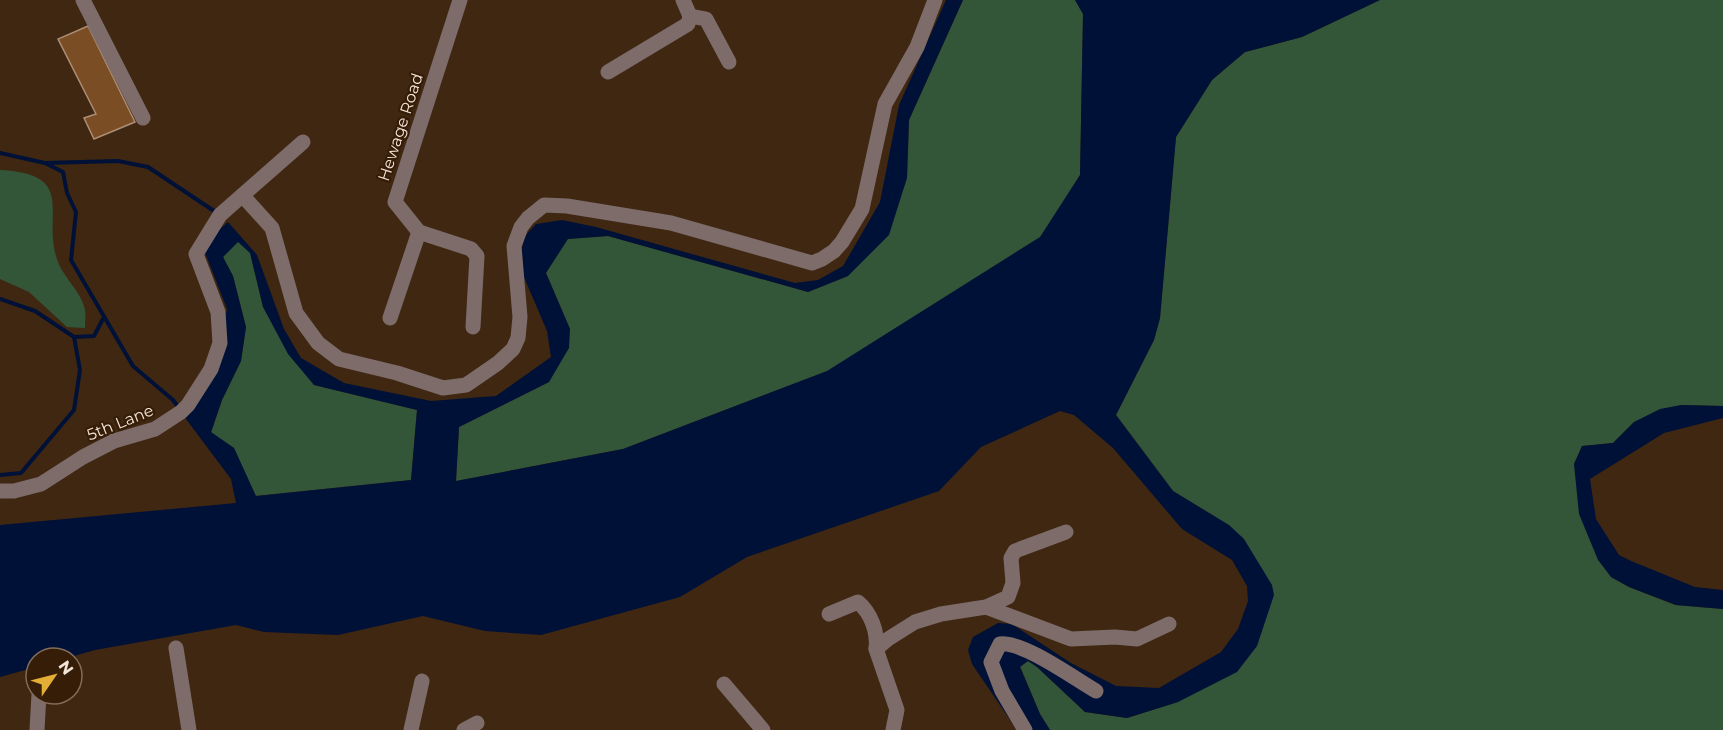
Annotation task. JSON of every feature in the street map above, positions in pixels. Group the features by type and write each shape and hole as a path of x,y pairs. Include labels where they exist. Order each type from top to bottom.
{"street":[{"path":"83,0 142,118"},
{"name":"Hewage Road","path":"419,232 394,202 460,0"},
{"path":"608,72 688,24 690,16 683,0"},
{"path":"243,196 272,228 296,313 318,343 339,359 397,373 443,388 466,385 498,363 513,349 519,338 520,317 514,246 521,227 528,218 544,206 567,206 671,223 812,263 834,251 862,209 885,104 917,47 935,0"},
{"path":"690,16 706,19 729,63"},
{"name":"5th Lane","path":"0,491 14,491 41,484 83,457 114,441 155,429 188,405 211,369 220,343 218,312 196,254 220,215 303,142"},
{"path":"390,318 419,232 471,249 477,256 473,327"},
{"path":"876,649 915,622 941,614 986,607 1008,597 1013,583 1011,558 1015,551 1066,532"},
{"path":"829,614 858,602 866,609 877,637 876,649 897,710 893,730"},
{"path":"986,607 1071,639 1115,637 1137,639 1169,624"},
{"path":"1024,730 1002,691 991,662 1000,644 1007,643 1039,656 1096,691"},
{"path":"176,648 189,730"},
{"path":"411,730 422,681"},
{"path":"724,684 763,730"},
{"path":"37,730 38,706"}],"green space":[{"path":"963,0 1075,0 1083,14 1080,175 1041,237 828,371 623,449 456,481 459,427 549,382 570,329 546,273 567,239 608,236 808,292 848,276 907,178 909,120"},
{"path":"1380,0 1723,0 1723,406 1681,405 1634,422 1613,443 1582,446 1574,464 1611,577 1629,587 1675,605 1723,609 1723,730 1050,730 1040,714 1020,666 1028,661 1085,712 1127,718 1178,702 1257,646 1244,539 1228,525 1173,491 1116,415 1154,340 1160,318 1176,137 1212,80 1245,52 1302,37"},
{"path":"0,170 25,173 40,180 49,189 52,200 54,245 58,262 83,304 85,328 67,327 29,292 0,279"},
{"path":"238,241 250,252 263,307 314,385 417,410 411,480 255,496 234,448 211,433 222,400 241,361 246,327 233,276 223,257"}],"water":[{"path":"946,0 963,0 909,120 907,178 889,235 848,276 808,292 608,236 568,239 546,273 570,329 569,348 549,382 459,427 456,481 623,449 827,371 1040,237 1080,175 1083,14 1075,0 1380,0 1302,37 1245,52 1212,80 1176,137 1160,318 1154,340 1116,415 1173,491 1229,525 1244,539 1272,585 1274,595 1257,646 1237,672 1178,702 1127,718 1085,712 1028,661 1020,667 1040,714 1050,730 1017,730 972,664 968,650 973,637 998,623 1012,624 1071,663 1116,686 1159,688 1221,652 1238,629 1248,601 1247,586 1232,560 1182,529 1113,448 1074,415 1060,411 981,447 939,491 747,557 680,597 541,635 485,631 423,616 338,635 264,632 236,625 84,653 84,646 24,646 24,670 0,677 0,525 236,503 231,479 180,411 219,348 227,309 202,245 228,222 257,255 284,329 301,358 344,383 431,401 496,396 551,357 547,331 518,263 525,236 536,224 562,220 596,227 795,283 818,280 843,266 880,202 899,105","holes":["238,242 250,253 263,307 288,354 314,385 417,410 411,480 256,496 234,448 211,432 222,400 241,361 246,327 233,276 223,257"]},
{"path":"1681,405 1723,406 1723,418 1664,433 1590,479 1596,519 1619,555 1695,587 1723,590 1723,609 1676,605 1629,587 1611,577 1598,560 1579,514 1574,464 1582,446 1613,443 1634,422 1660,409"}],"building":[{"path":"88,26 135,122 94,139 84,118 96,114 58,39"}],"waterway":[{"path":"0,153 45,163 118,161 148,167 217,213"},
{"path":"45,163 63,172 67,193 76,212 71,260 133,366 173,400 179,408"},
{"path":"0,299 35,311 74,337 94,336 104,317"},
{"path":"0,475 21,473 74,410 80,370 74,337"}]}
